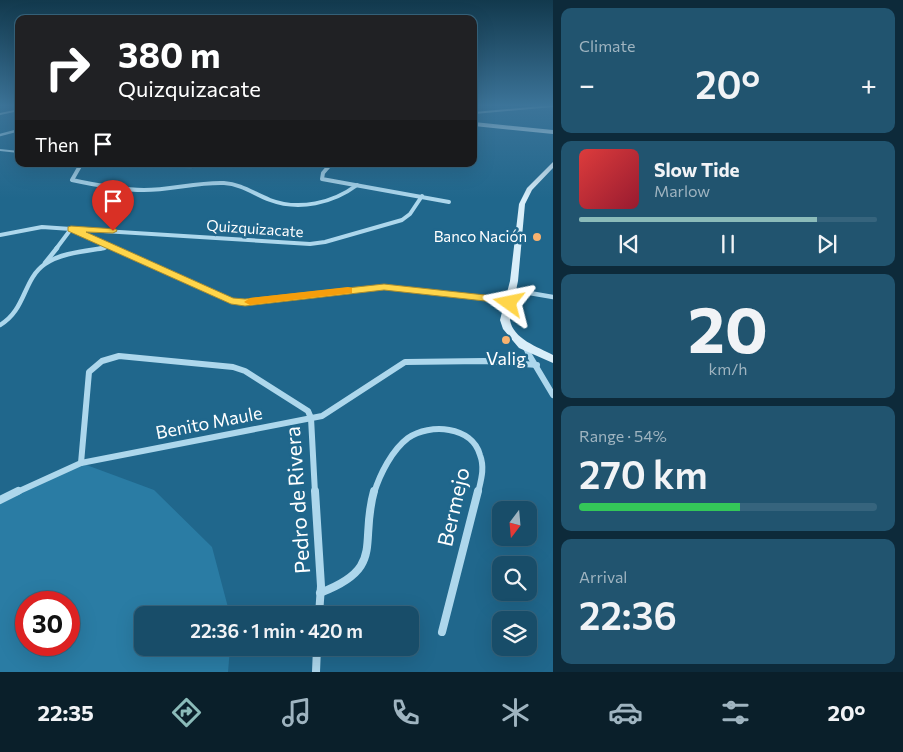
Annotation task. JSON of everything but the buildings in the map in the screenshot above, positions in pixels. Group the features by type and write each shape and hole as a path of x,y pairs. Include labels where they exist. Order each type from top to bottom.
{"main road":[{"path":"553,164 529,189 522,204 512,290 505,320 506,327 523,345 553,359"}],"street":[{"path":"79,167 72,180 145,190 227,183 253,189 269,199 280,202 324,201 343,195 357,185"},
{"path":"328,167 322,173 322,179 449,202"},
{"name":"Quizquizacate","path":"0,235 30,228 71,229 310,244 324,242 402,220 410,214 422,196"},
{"path":"0,325 12,318 19,310 27,285 71,229 231,301 245,302 384,287 485,298 509,303"},
{"path":"45,263 111,246"},
{"path":"512,290 553,296"},
{"path":"523,345 537,365 553,395"},
{"name":"Pedro de Rivera","path":"81,463 89,372 105,358 119,356 233,367 245,371 308,411 311,418 319,606"},
{"name":"Benito Maule","path":"0,500 81,463 322,416 405,362 484,361 537,365"},
{"name":"Bermejo","path":"320,593 343,584 358,572 365,559 372,500 378,480 402,442 424,430 442,429 461,433 472,440 482,454 483,471 442,632"},
{"path":"316,672 317,656"}],"lane":[{"path":"0,150 15,152"}],"shaded area":[{"path":"81,463 154,490 212,547 228,606 134,606 134,656 229,656 228,672 0,672 0,501"}],"slow traffic":[{"path":"250,302 348,291"}],"place":[{"name":"Banco Nación","path":"537,237"},
{"name":"Valig","path":"506,340"}],"route":[{"path":"113,231 82,228 71,229 82,232 231,301 245,302 384,287 401,287 509,303"}]}
